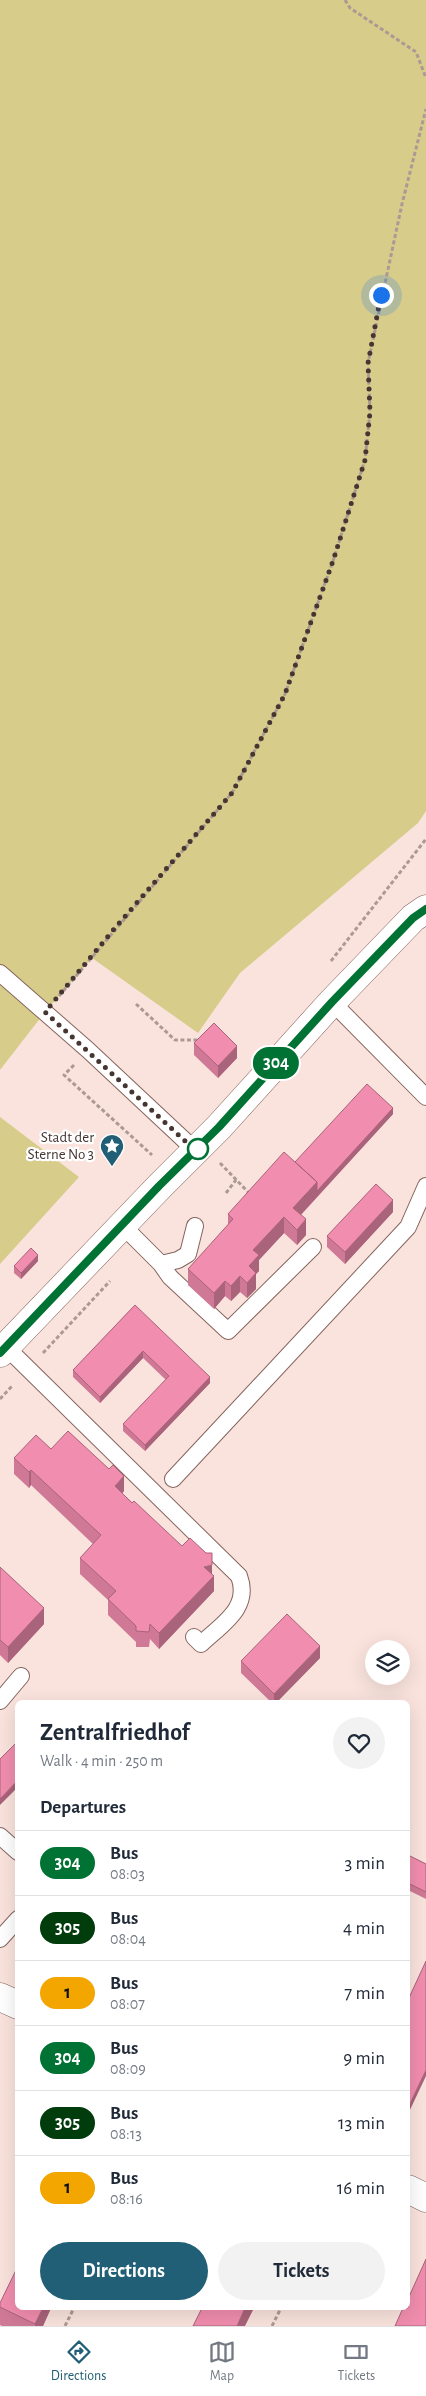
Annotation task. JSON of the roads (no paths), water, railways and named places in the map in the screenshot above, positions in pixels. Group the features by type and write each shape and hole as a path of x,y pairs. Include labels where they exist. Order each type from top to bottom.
{"main road":[{"path":"3,1350 122,1225 207,1157 332,1002 413,918 426,909"},
{"path":"0,1997 15,2004"},
{"path":"410,2191 426,2198"}],"lane":[{"path":"0,973 207,1157"},
{"path":"332,1002 426,1097"},
{"path":"173,1479 408,1227 426,1186"},
{"path":"122,1225 161,1264 170,1277 228,1331 313,1247"},
{"path":"161,1264 178,1260 188,1254 193,1241 195,1226"},
{"path":"3,1350 239,1576 244,1588 243,1597 235,1612 201,1644 194,1637"},
{"path":"0,1701 21,1676"},
{"path":"0,1836 15,1849"},
{"path":"1,1937 15,1922"}],"place":[{"name":"Stadt der Sterne No 3","path":"112,1167"}]}
